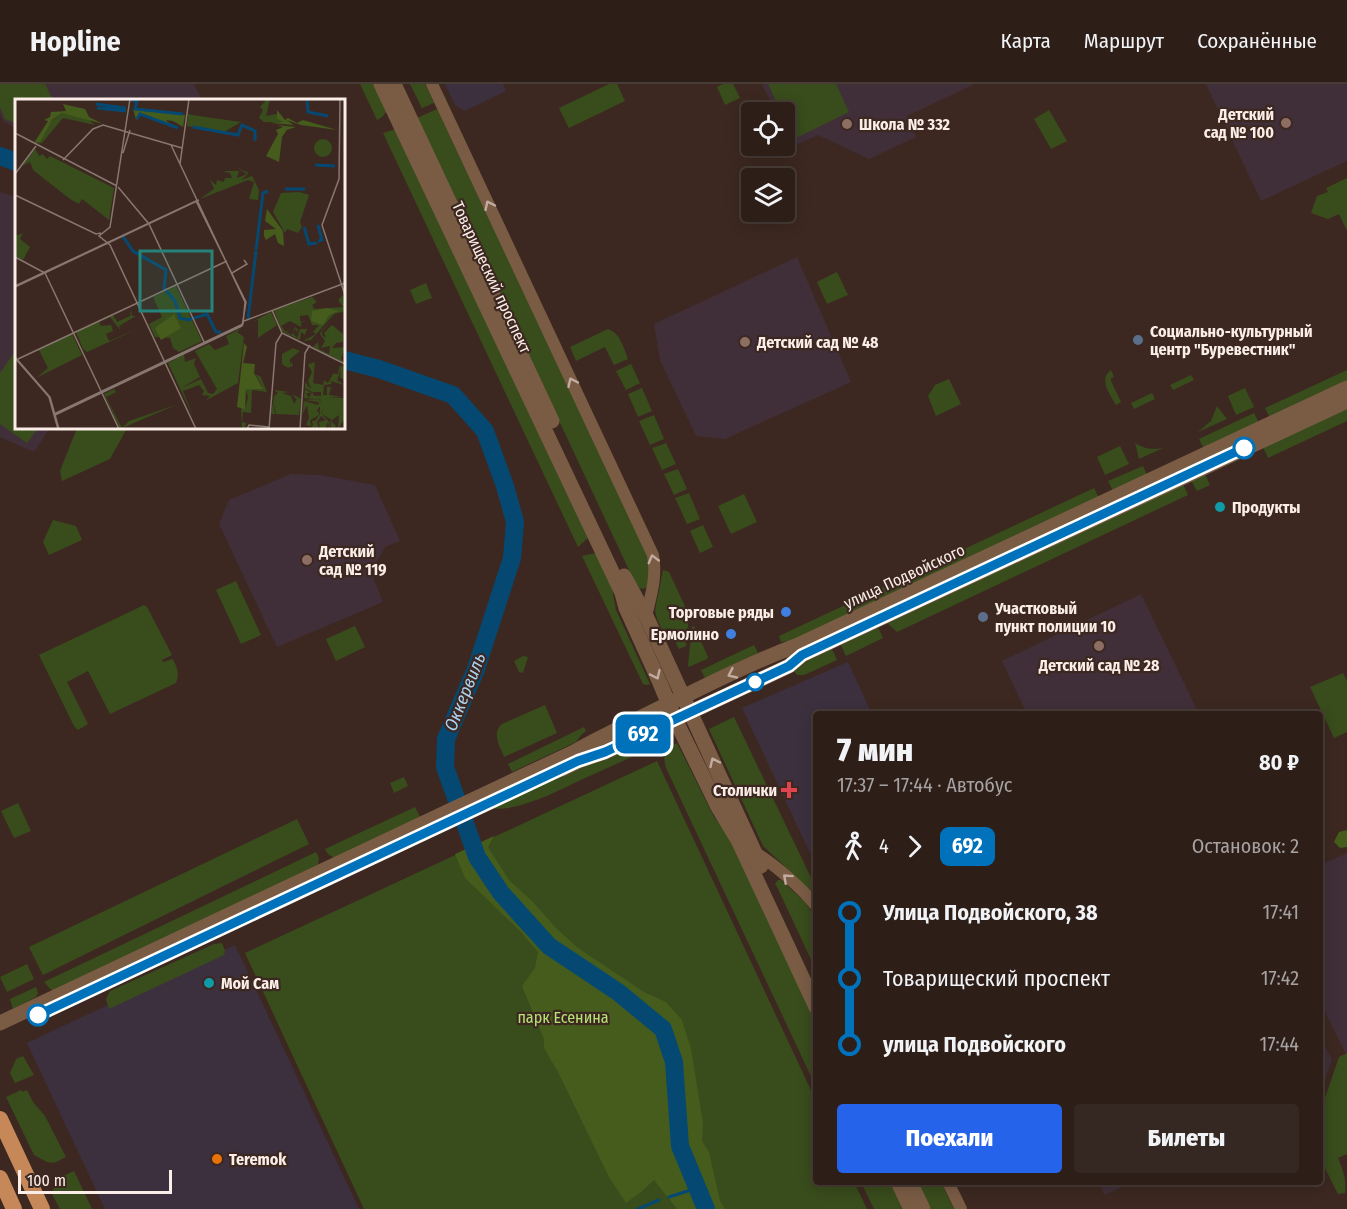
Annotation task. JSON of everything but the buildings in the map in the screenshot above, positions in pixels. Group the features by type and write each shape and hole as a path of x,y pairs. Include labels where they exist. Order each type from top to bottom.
{"main road":[{"path":"0,1119 42,1209"},
{"path":"0,1178 14,1209"}],"street":[{"name":"Товарищеский проспект","path":"381,84 622,592 626,608 675,719 718,807 738,840 813,1001"},
{"name":"Товарищеский проспект","path":"394,84 631,589 684,696 813,978"},
{"path":"432,84 653,555 656,568 655,581 646,616"},
{"name":"улица Подвойского","path":"478,802 684,696 819,636 1347,388"},
{"name":"улица Подвойского","path":"478,802 605,752 789,666 802,655 1347,401"},
{"path":"0,1033 478,802"},
{"path":"0,1023 442,820"},
{"path":"756,853 784,875 813,903"},
{"path":"899,1185 911,1209"},
{"path":"911,1185 922,1209"},
{"path":"949,1185 961,1209"}],"shaded area":[{"path":"0,84 194,84 202,99 15,99 15,128 4,122 0,114"},
{"path":"445,84 503,84 506,91 465,111 455,105"},
{"name":"Школа № 332","path":"762,84 975,84 907,116 916,137 869,159 818,135 795,146 795,102 771,102"},
{"name":"Детский сад № 100","path":"1206,84 1347,84 1347,161 1261,201"},
{"path":"0,192 15,197 15,429 49,429 34,452 0,437"},
{"name":"Детский сад № 48","path":"797,257 851,382 725,439 696,436 660,360 654,324"},
{"name":"Детский сад № 119","path":"291,474 320,475 375,485 400,541 385,547 371,572 383,602 277,647 220,526 220,521 229,500"},
{"name":"Детский сад № 28","path":"1141,594 1198,711 1026,711 1002,661"},
{"path":"848,662 871,711 813,711 813,854 810,853 742,708"},
{"path":"1347,853 1347,1056 1323,1008 1323,864"},
{"path":"235,945 359,1209 105,1209 27,1043"},
{"path":"1323,1042 1332,1060 1323,1086"},
{"path":"1100,1185 1127,1185 1104,1195"}],"green space":[{"path":"0,84 45,84 52,99 15,99 15,124 5,119 0,107"},
{"path":"360,84 375,84 387,111 377,120"},
{"path":"410,84 425,84 434,103 422,108"},
{"path":"609,84 617,84 625,101 569,128 559,108"},
{"path":"723,84 733,84 740,98 725,105 717,87"},
{"path":"768,84 836,84 849,112 795,139 795,102 776,102"},
{"path":"437,109 650,560 649,585 645,588 637,587 417,118"},
{"path":"1049,110 1067,141 1051,149 1034,119"},
{"path":"396,129 588,538 578,547 383,133"},
{"path":"1347,178 1346,229 1339,214 1328,219 1311,213 1317,196 1328,192 1326,188"},
{"path":"837,272 848,295 827,304 817,282"},
{"path":"426,283 432,298 416,304 410,290"},
{"path":"608,329 619,337 628,359 614,365 605,347 576,361 570,347"},
{"path":"15,351 15,429 37,429 27,443 0,424 0,373"},
{"path":"631,364 640,383 626,390 616,371"},
{"path":"1111,370 1114,377 1111,381 1121,402 1116,405 1105,382"},
{"path":"1347,370 1347,382 1270,418 1265,408"},
{"path":"1191,375 1194,380 1173,390 1170,385"},
{"path":"949,379 961,404 936,416 928,396 935,385"},
{"path":"642,388 652,411 638,417 628,394"},
{"path":"1245,388 1254,407 1236,415 1228,396"},
{"path":"1152,393 1155,399 1134,409 1131,403"},
{"path":"1217,406 1227,419 1198,432 1211,421"},
{"path":"1347,407 1347,421 1268,458 1263,447"},
{"path":"1254,413 1259,423 1204,449 1199,439"},
{"path":"654,415 664,439 650,445 639,421"},
{"path":"77,429 126,429 110,459 62,481 60,471"},
{"path":"666,443 676,464 662,470 652,448"},
{"path":"1135,443 1149,449 1163,448 1139,459"},
{"path":"1120,446 1129,464 1105,475 1097,457"},
{"path":"1143,466 1147,475 1113,491 1108,481"},
{"path":"678,469 687,489 674,495 664,474"},
{"path":"1205,474 1210,485 1197,491 1191,480"},
{"path":"1183,484 1188,495 897,632 887,623"},
{"path":"1094,488 1099,498 797,640 781,642 779,636"},
{"path":"689,493 700,519 687,524 675,498"},
{"path":"744,494 757,522 731,534 718,506"},
{"path":"53,520 76,526 82,540 49,555 43,542"},
{"path":"703,525 713,547 700,553 690,531"},
{"path":"596,553 612,588 616,610 650,684 643,684 582,556"},
{"path":"663,570 669,572 689,615 686,646 679,649 668,628 662,630 655,610"},
{"path":"236,581 261,635 241,644 216,590"},
{"path":"144,605 172,655 162,660 163,662 173,659 178,673 176,683 110,714 88,671 67,682 88,724 78,730 39,655"},
{"path":"355,626 365,647 336,661 326,639"},
{"path":"694,626 708,657 689,667 692,627"},
{"path":"878,627 883,638 846,656 841,645"},
{"path":"754,645 758,653 705,678 701,670"},
{"path":"832,649 837,660 804,675 797,675 794,671 811,658"},
{"path":"523,656 528,657 523,673 519,672 514,661"},
{"path":"1343,673 1347,681 1347,732 1334,738 1310,687"},
{"path":"545,705 557,733 504,757 497,740 497,731 502,724"},
{"path":"734,717 813,882 813,893 763,846 709,729"},
{"path":"584,727 586,731 576,742 512,772 508,764"},
{"path":"650,738 650,743 643,752 550,794 513,807 491,808 580,765 596,763"},
{"path":"677,743 714,817 728,834 813,1016 813,1081 666,768 664,759 670,748"},
{"name":"парк Есенина","path":"657,761 813,1095 813,1185 855,1185 867,1209 364,1209 245,953"},
{"path":"404,777 408,786 394,793 390,783"},
{"path":"18,803 31,831 14,838 1,811"},
{"path":"415,807 420,817 334,858 325,849"},
{"path":"297,819 309,844 43,975 29,947"},
{"path":"1347,830 1347,847 1340,848 1334,842 1339,832"},
{"path":"494,836 488,847 509,880 555,927 578,948 644,992 666,1002 682,1020 691,1049 703,1123 702,1141 709,1152 720,1201 725,1209 677,1209 654,1180 626,1203 609,1177 544,1048 544,1039 522,986 535,968 538,952 521,932 465,878 455,854"},
{"path":"316,852 319,858 318,865 52,991 44,982"},
{"path":"781,880 806,903 813,916 813,964 777,887 775,884"},
{"path":"222,943 224,955 109,1009 106,999 110,991 214,944"},
{"path":"27,964 34,979 7,992 0,977"},
{"path":"36,987 38,993 36,997 13,1009 10,999"},
{"path":"1347,1053 1347,1154 1338,1158 1344,1176 1345,1193 1338,1194 1323,1164 1323,1099 1339,1057"},
{"path":"23,1056 34,1075 15,1083 10,1073 16,1059"},
{"path":"21,1090 22,1092 27,1090 33,1102 45,1116 66,1157 54,1163 34,1155 6,1097"},
{"path":"74,1171 92,1209 60,1209 52,1194 60,1179"},
{"path":"862,1185 892,1185 904,1209 874,1209"},
{"path":"918,1185 942,1185 954,1209 930,1209"}],"waterway":[{"name":"Оккервиль","path":"0,156 15,162"},
{"name":"Оккервиль","path":"345,360 379,369 453,395 485,431 515,522 512,558 476,669 446,739 445,767 477,857 501,893 549,946 618,992 663,1029 674,1062 680,1146 706,1209"},
{"path":"669,1197 697,1188"},
{"path":"638,1209 659,1200"}],"bus line":[{"name":"692","path":"38,1015 578,761 605,752 789,666 802,655 1244,448"}],"place":[{"name":"Детский сад № 100","path":"1286,123"},
{"name":"Школа № 332","path":"847,124"},
{"name":"Социально-культурный центр \"Буревестник\"","path":"1138,340"},
{"name":"Детский сад № 48","path":"745,342"},
{"name":"Продукты","path":"1220,507"},
{"name":"Детский сад № 119","path":"307,560"},
{"name":"Торговые ряды","path":"786,612"},
{"name":"Участковый пункт полиции 10","path":"983,617"},
{"name":"Ермолино","path":"731,634"},
{"name":"Детский сад № 28","path":"1099,646"},
{"name":"Столички","path":"789,790"},
{"name":"Мой Сам","path":"209,983"},
{"name":"Teremok","path":"217,1159"}]}
